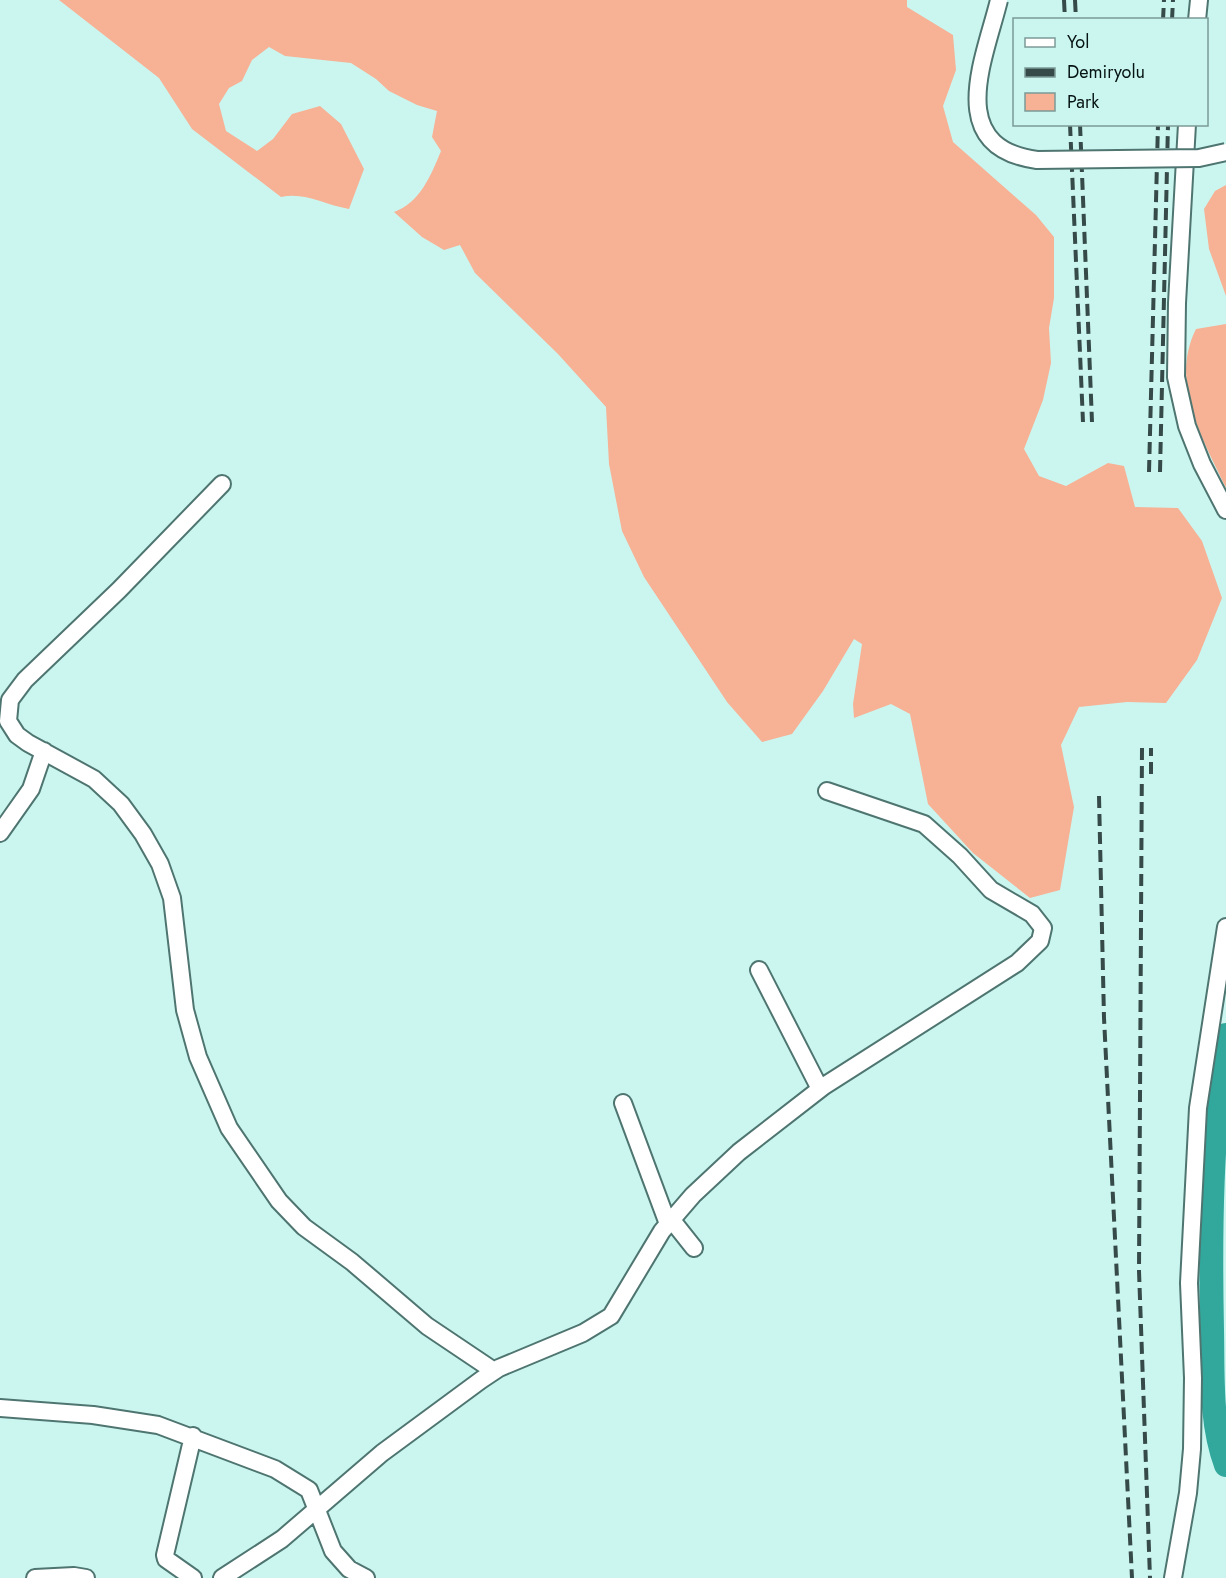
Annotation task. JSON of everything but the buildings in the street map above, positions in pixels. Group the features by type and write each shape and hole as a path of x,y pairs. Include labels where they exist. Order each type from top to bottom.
{"street":[{"path":"999,0 977,82 975,98 980,122 1001,147 1026,158 1037,160 1199,158 1226,152"},
{"path":"1197,18 1199,0"},
{"path":"1187,126 1177,303 1176,377 1187,426 1226,510"},
{"path":"222,484 119,590 25,680 5,693 11,728 23,739 81,770 114,797 138,827 160,864 172,898 185,1010 198,1057 229,1128 268,1185 291,1213 321,1241 352,1262 427,1326 495,1371"},
{"path":"0,833 31,789 44,751"},
{"path":"222,1578 269,1549 382,1452 495,1371 583,1333 611,1316 670,1222 739,1152 820,1089 916,1025 1017,963 1040,941 1043,933 1040,923 1032,914 997,895 924,824 827,791"},
{"path":"1173,1578 1188,1493 1192,1449 1193,1378 1189,1283 1198,1108 1226,927"},
{"path":"759,970 820,1089"},
{"path":"622,1103 670,1222 694,1248"},
{"path":"0,1408 127,1419 168,1427 225,1452 292,1477 309,1490 333,1551 349,1569 366,1578"},
{"path":"193,1436 165,1555 166,1559 193,1578"},
{"path":"34,1578 66,1576 86,1578"}],"green space":[{"path":"59,0 907,0 907,7 953,35 956,70 943,106 953,142 1036,215 1054,237 1054,298 1049,328 1051,363 1043,400 1024,449 1039,476 1066,486 1108,463 1124,466 1135,507 1178,508 1202,541 1222,598 1197,660 1166,703 1127,702 1079,707 1061,745 1074,807 1060,890 1030,898 973,853 928,804 910,714 891,704 854,718 853,704 862,644 854,639 823,691 792,734 762,742 727,702 644,577 622,531 609,464 606,407 558,354 475,273 460,245 444,250 422,237 394,212 403,208 418,195 429,178 441,151 432,137 437,111 417,105 389,91 376,79 351,63 285,56 269,47 252,60 242,81 229,88 219,104 226,131 257,151 273,139 292,114 320,106 341,124 364,169 349,209 299,196 281,197 192,129 159,78"},
{"path":"1226,185 1226,296 1209,249 1204,209 1215,191"},
{"path":"1226,324 1226,488 1192,410 1186,370 1189,349 1196,329"}],"waterway":[{"path":"1226,1035 1214,1145 1211,1256 1213,1399 1217,1432 1226,1465"}],"railway":[{"path":"1064,0 1065,18"},
{"path":"1075,0 1076,18"},
{"path":"1163,18 1164,0"},
{"path":"1172,18 1173,0"},
{"path":"1070,126 1083,422"},
{"path":"1080,126 1092,422"},
{"path":"1149,472 1158,126"},
{"path":"1160,472 1168,126"},
{"path":"1142,748 1139,1271 1150,1578"},
{"path":"1151,748 1151,774"},
{"path":"1099,796 1104,1018 1132,1578"}]}
